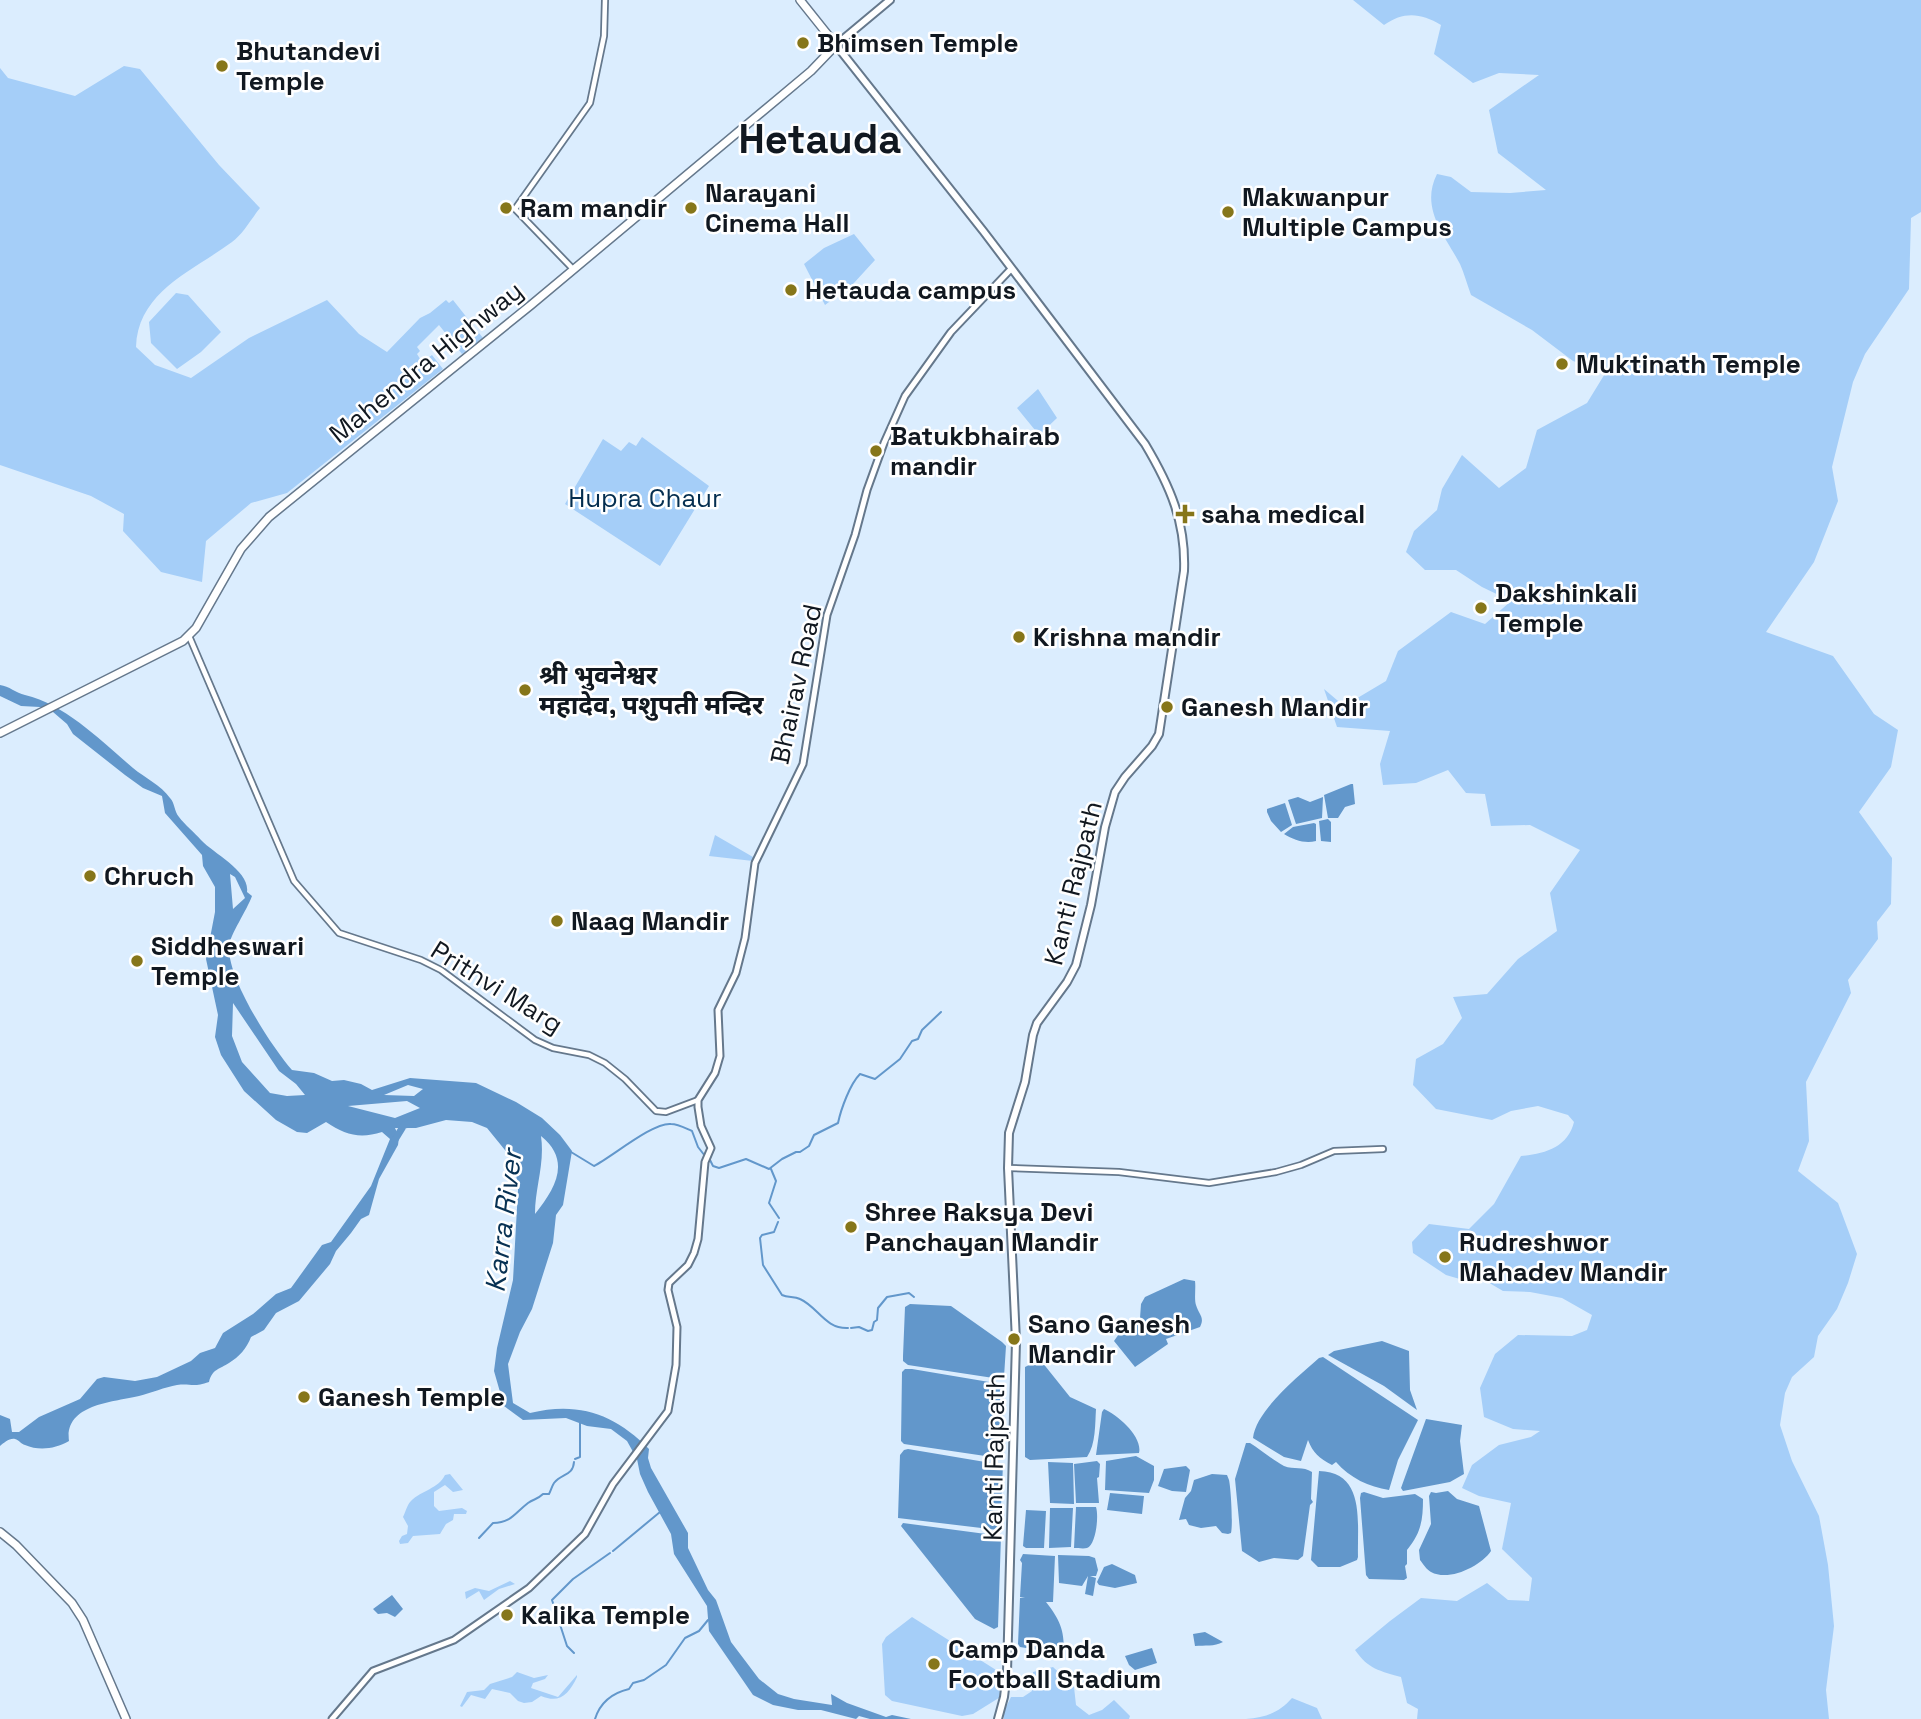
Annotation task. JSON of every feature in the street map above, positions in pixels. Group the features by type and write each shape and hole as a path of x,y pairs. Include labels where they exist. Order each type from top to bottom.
{"highway":[{"path":"800,0 835,45"},
{"name":"Mahendra Highway","path":"0,733 183,641 189,636 241,550 269,517 692,172 811,71 835,45"},
{"path":"0,1532 14,1542 72,1603 83,1620 125,1719"}],"main road":[{"path":"835,45 890,0"},
{"name":"Kanti Rajpath","path":"835,45 1145,444 1163,475 1179,514 1185,548 1184,571 1159,734 1115,792 1073,974 1037,1023 1027,1072 1009,1133 1008,1168 1016,1341 1014,1475 1007,1672 998,1719"},
{"name":"Bhairav Road","path":"698,1100 715,1073 720,1058 718,1010 736,973 746,930 755,863 803,764 827,615 882,449 905,396 929,362 951,332 1011,269"},
{"path":"332,1719 373,1671 454,1640 529,1588 585,1534 613,1484 666,1416 676,1364 677,1327 668,1290 669,1283 688,1265 694,1253 707,1157 711,1148 701,1126 698,1100"}],"street":[{"path":"573,269 515,209 590,103 604,36 605,0"},
{"name":"Prithvi Marg","path":"189,636 294,881 339,933 421,960 441,970 535,1040 554,1048 589,1055 606,1063 656,1111 666,1112 698,1100"},
{"path":"1008,1168 1119,1172 1216,1183 1282,1170 1334,1151 1383,1149"}],"green space":[{"path":"1353,0 1921,0 1921,212 1911,218 1909,289 1865,354 1853,382 1832,467 1838,501 1814,562 1766,632 1833,656 1874,714 1898,730 1891,767 1859,812 1892,858 1891,904 1877,922 1878,939 1848,980 1851,993 1806,1082 1809,1141 1798,1171 1838,1203 1857,1254 1837,1309 1818,1336 1814,1357 1792,1377 1785,1393 1780,1425 1792,1461 1819,1516 1828,1565 1834,1626 1826,1690 1829,1719 1417,1719 1418,1709 1407,1703 1401,1677 1370,1665 1355,1650 1421,1598 1457,1601 1487,1583 1508,1600 1529,1601 1532,1578 1502,1549 1511,1503 1479,1496 1462,1488 1472,1465 1499,1445 1531,1437 1540,1431 1513,1429 1484,1417 1480,1388 1495,1354 1518,1335 1572,1336 1587,1330 1592,1315 1562,1298 1530,1292 1503,1291 1486,1281 1470,1282 1446,1275 1413,1253 1412,1242 1429,1224 1469,1229 1494,1204 1521,1156 1554,1148 1567,1138 1574,1122 1568,1115 1538,1106 1511,1111 1492,1120 1436,1109 1413,1085 1416,1059 1443,1044 1462,1018 1453,997 1487,994 1518,959 1557,931 1550,893 1580,850 1530,825 1491,826 1485,794 1466,793 1448,770 1416,783 1383,785 1380,764 1390,731 1337,727 1324,689 1344,706 1386,681 1398,651 1451,612 1485,624 1511,601 1456,570 1425,570 1406,552 1414,531 1437,510 1442,489 1462,455 1499,488 1526,468 1537,430 1587,403 1606,372 1573,361 1532,330 1471,295 1460,264 1441,231 1433,210 1432,186 1437,174 1451,177 1471,192 1546,190 1498,153 1489,110 1539,75 1499,73 1473,83 1434,54 1441,25 1413,15 1399,17 1384,25"},
{"path":"124,66 140,69 219,165 260,208 236,239 170,284 146,311 139,328 136,347 155,365 191,378 249,338 327,300 359,334 387,352 420,318 446,300 449,303 453,300 483,338 462,354 439,325 417,347 420,351 417,354 422,362 432,355 443,369 287,493 251,503 206,541 202,582 161,572 123,531 124,514 91,496 0,465 0,68 8,78 75,96"},
{"path":"854,234 875,260 853,284 825,305 804,264 824,248"},
{"path":"176,293 188,295 221,332 201,352 177,369 151,343 149,322"},
{"path":"1038,389 1057,418 1039,435 1017,408"},
{"name":"Hupra Chaur","path":"642,437 709,486 660,566 565,504 603,439 621,451 629,442 636,446"},
{"path":"715,835 753,857 753,861 709,856"},
{"path":"450,1474 463,1490 453,1492 445,1485 434,1492 434,1506 439,1511 462,1508 467,1511 466,1514 454,1514 453,1520 446,1524 440,1534 413,1536 408,1543 400,1544 402,1536 407,1534 408,1526 403,1517 410,1503 445,1475"},
{"path":"510,1581 515,1584 499,1589 484,1600 479,1591 466,1599 465,1592 475,1588 489,1591"},
{"name":"Camp Danda Football Stadium","path":"912,1617 1004,1675 1002,1696 973,1714 962,1716 892,1701 885,1695 882,1644 886,1637"},
{"path":"1053,1667 1074,1687 1076,1705 1089,1715 1102,1710 1114,1700 1130,1716 1129,1719 1004,1719 1004,1711 1011,1697 1023,1697 1032,1691 1033,1672"},
{"path":"517,1672 534,1678 548,1675 545,1679 533,1683 531,1688 558,1697 577,1677 567,1693 559,1698 541,1696 532,1702 524,1703 510,1693 492,1689 485,1699 471,1695 462,1707 460,1706 467,1692 484,1690 490,1684 512,1677"},
{"path":"1292,1698 1317,1708 1322,1719 1246,1719 1272,1713"}],"shaded area":[{"path":"0,685 55,707 82,725 162,789 172,800 177,815 184,823 243,877 247,892 252,896 230,941 230,960 252,1011 292,1070 314,1073 332,1081 344,1080 361,1084 372,1090 410,1078 476,1083 542,1118 560,1135 572,1151 563,1205 556,1215 553,1243 532,1309 508,1364 513,1403 530,1413 564,1409 595,1413 623,1427 649,1449 651,1468 688,1533 688,1548 708,1590 716,1600 731,1642 759,1679 778,1694 794,1699 832,1705 831,1694 847,1703 886,1717 892,1715 911,1719 870,1719 859,1716 856,1719 821,1710 798,1710 773,1705 753,1695 709,1631 707,1606 674,1554 671,1534 648,1492 637,1459 627,1441 611,1429 587,1426 566,1418 523,1420 504,1406 494,1371 513,1280 518,1190 516,1173 509,1155 487,1128 472,1122 446,1120 416,1128 395,1128 399,1137 398,1145 379,1179 369,1215 361,1219 336,1251 330,1264 299,1301 276,1313 264,1330 251,1337 233,1361 214,1372 209,1382 172,1386 93,1407 74,1419 69,1441 58,1446 36,1448 13,1439 0,1446 0,1415 10,1419 12,1432 19,1432 39,1417 80,1399 97,1379 104,1377 135,1381 157,1377 191,1361 200,1353 215,1348 223,1333 253,1314 276,1294 291,1288 322,1245 331,1242 371,1186 390,1139 382,1132 353,1134 326,1122 307,1133 297,1132 276,1120 244,1091 221,1055 215,1037 218,1015 206,959 215,912 215,887 203,866 202,855 165,813 162,796 143,788 125,775 73,734 67,724 53,712 40,707 21,706 0,696","holes":["230,874 235,877 245,898 233,909","233,1003 279,1071 305,1095 270,1093 242,1062 232,1036","408,1085 423,1089 414,1096 384,1095","407,1101 420,1108 395,1118 348,1106","541,1136 556,1155 558,1165 554,1185 535,1214 542,1156"]},
{"path":"1351,784 1355,804 1345,807 1338,818 1328,818 1324,795"},
{"path":"1298,797 1310,802 1323,797 1322,818 1296,824 1288,800"},
{"path":"1285,803 1292,825 1281,832 1271,821 1267,809"},
{"path":"1328,819 1331,822 1331,842 1321,841 1319,821"},
{"path":"1314,823 1316,841 1300,841 1284,834 1293,827"},
{"path":"1184,1279 1195,1281 1195,1303 1202,1318 1200,1327 1166,1339 1168,1344 1135,1367 1114,1341 1128,1321 1140,1318 1141,1304 1145,1297"},
{"path":"910,1304 951,1306 1002,1342 1006,1346 1004,1377 1000,1379 908,1365 903,1361 903,1356 905,1307"},
{"path":"1382,1341 1409,1351 1410,1390 1417,1410 1384,1386 1328,1355 1334,1351"},
{"path":"1323,1357 1418,1420 1398,1460 1389,1490 1360,1481 1336,1462 1332,1465 1327,1462 1314,1452 1308,1440 1301,1461 1284,1457 1253,1438 1256,1427 1270,1405 1301,1374"},
{"path":"1037,1361 1042,1362 1070,1397 1096,1409 1094,1440 1087,1457 1030,1460 1025,1457 1025,1367"},
{"path":"905,1369 1001,1384 1004,1387 1002,1454 992,1457 904,1444 901,1441 902,1372"},
{"path":"1104,1409 1122,1421 1133,1434 1139,1453 1096,1455"},
{"path":"1426,1419 1462,1425 1460,1441 1464,1474 1450,1482 1403,1491 1401,1488"},
{"path":"1246,1443 1284,1466 1312,1472 1313,1502 1310,1505 1303,1556 1298,1560 1274,1558 1259,1562 1242,1551 1235,1479"},
{"path":"908,1449 1003,1465 998,1530 898,1518 900,1455"},
{"path":"1136,1456 1154,1466 1154,1480 1149,1493 1105,1490 1106,1461"},
{"path":"1097,1461 1100,1464 1097,1478 1099,1503 1076,1503 1074,1464"},
{"path":"1048,1462 1073,1463 1074,1504 1050,1503"},
{"path":"1186,1466 1190,1470 1186,1492 1158,1486 1164,1469"},
{"path":"1319,1471 1345,1480 1356,1502 1358,1557 1357,1560 1340,1567 1318,1567 1311,1560"},
{"path":"1212,1474 1227,1475 1229,1480 1232,1523 1231,1533 1228,1534 1222,1533 1216,1526 1201,1528 1189,1525 1186,1519 1179,1520 1185,1498 1191,1491 1194,1480"},
{"path":"1448,1491 1457,1499 1479,1506 1491,1551 1480,1562 1464,1571 1438,1575 1420,1560 1419,1550 1431,1524 1429,1496 1431,1492"},
{"path":"1364,1492 1383,1498 1415,1494 1423,1499 1420,1526 1407,1550 1407,1578 1404,1580 1369,1579 1366,1575 1360,1498"},
{"path":"1110,1493 1144,1496 1142,1514 1107,1510"},
{"path":"1076,1507 1096,1507 1096,1530 1093,1542 1087,1548 1074,1548"},
{"path":"1050,1508 1073,1508 1071,1547 1049,1548"},
{"path":"1026,1510 1046,1511 1044,1548 1023,1546"},
{"path":"903,1523 1001,1536 998,1627 994,1629 975,1619 901,1526"},
{"path":"1023,1554 1055,1556 1053,1602 1046,1602 1062,1631 1062,1654 1020,1647 1018,1644 1020,1598 1025,1598 1020,1597 1020,1560"},
{"path":"1058,1555 1095,1558 1098,1570 1096,1576 1090,1576 1096,1578 1093,1596 1085,1594 1088,1576 1082,1586 1059,1583"},
{"path":"1112,1564 1135,1575 1137,1583 1115,1588 1099,1585 1097,1582 1104,1567"},
{"path":"392,1595 403,1609 395,1617 387,1613 378,1614 373,1609"},
{"path":"1205,1632 1223,1642 1195,1646 1193,1634"},
{"path":"1152,1648 1157,1663 1135,1670 1129,1665 1125,1656"}],"waterway":[{"path":"710,1160 713,1166 719,1168 746,1159 769,1169 782,1159 800,1152 809,1146 814,1135 838,1123 846,1097 860,1074 875,1079 900,1059 912,1041 918,1039 922,1030 941,1012"},
{"path":"393,1143 404,1125 410,1124"},
{"path":"571,1152 594,1166 643,1134 671,1124 692,1131 705,1156"},
{"path":"771,1169 776,1181 769,1203 779,1218"},
{"path":"778,1222 774,1232 760,1238 763,1265 782,1295 800,1299 833,1325 848,1328"},
{"path":"851,1328 872,1330 877,1320 878,1308 887,1297 909,1293 914,1297"},
{"path":"575,1459 580,1457 580,1422"},
{"path":"479,1538 493,1523 509,1519 528,1503 543,1494 549,1494 554,1483 572,1470 574,1462"},
{"path":"613,1551 660,1512"},
{"path":"574,1653 567,1646 552,1600 573,1579 610,1553"},
{"path":"595,1719 600,1708 617,1693 629,1689 633,1683 644,1680 666,1665 685,1638 699,1631 708,1620"}],"place":[{"name":"Bhimsen Temple","path":"803,43"},
{"name":"Bhutandevi Temple","path":"222,66"},
{"name":"Ram mandir","path":"506,208"},
{"name":"Narayani Cinema Hall","path":"691,208"},
{"name":"Makwanpur Multiple Campus","path":"1228,212"},
{"name":"Hetauda campus","path":"791,290"},
{"name":"Muktinath Temple","path":"1562,364"},
{"name":"Batukbhairab mandir","path":"876,451"},
{"name":"saha medical","path":"1185,514"},
{"name":"Dakshinkali Temple","path":"1481,608"},
{"name":"Krishna mandir","path":"1019,637"},
{"name":"श्री भुवनेश्वर महादेव, पशुपती मन्दिर","path":"525,690"},
{"name":"Ganesh Mandir","path":"1167,707"},
{"name":"Chruch","path":"90,876"},
{"name":"Naag Mandir","path":"557,921"},
{"name":"Siddheswari Temple","path":"137,961"},
{"name":"Shree Raksya Devi Panchayan Mandir","path":"851,1227"},
{"name":"Rudreshwor Mahadev Mandir","path":"1445,1257"},
{"name":"Sano Ganesh Mandir","path":"1014,1339"},
{"name":"Ganesh Temple","path":"304,1397"},
{"name":"Kalika Temple","path":"507,1615"},
{"name":"Camp Danda Football Stadium","path":"934,1664"}],"district":[{"name":"Hetauda","path":"820,139"}],"water label":[{"name":"Karra River","path":"503,1221"}]}
